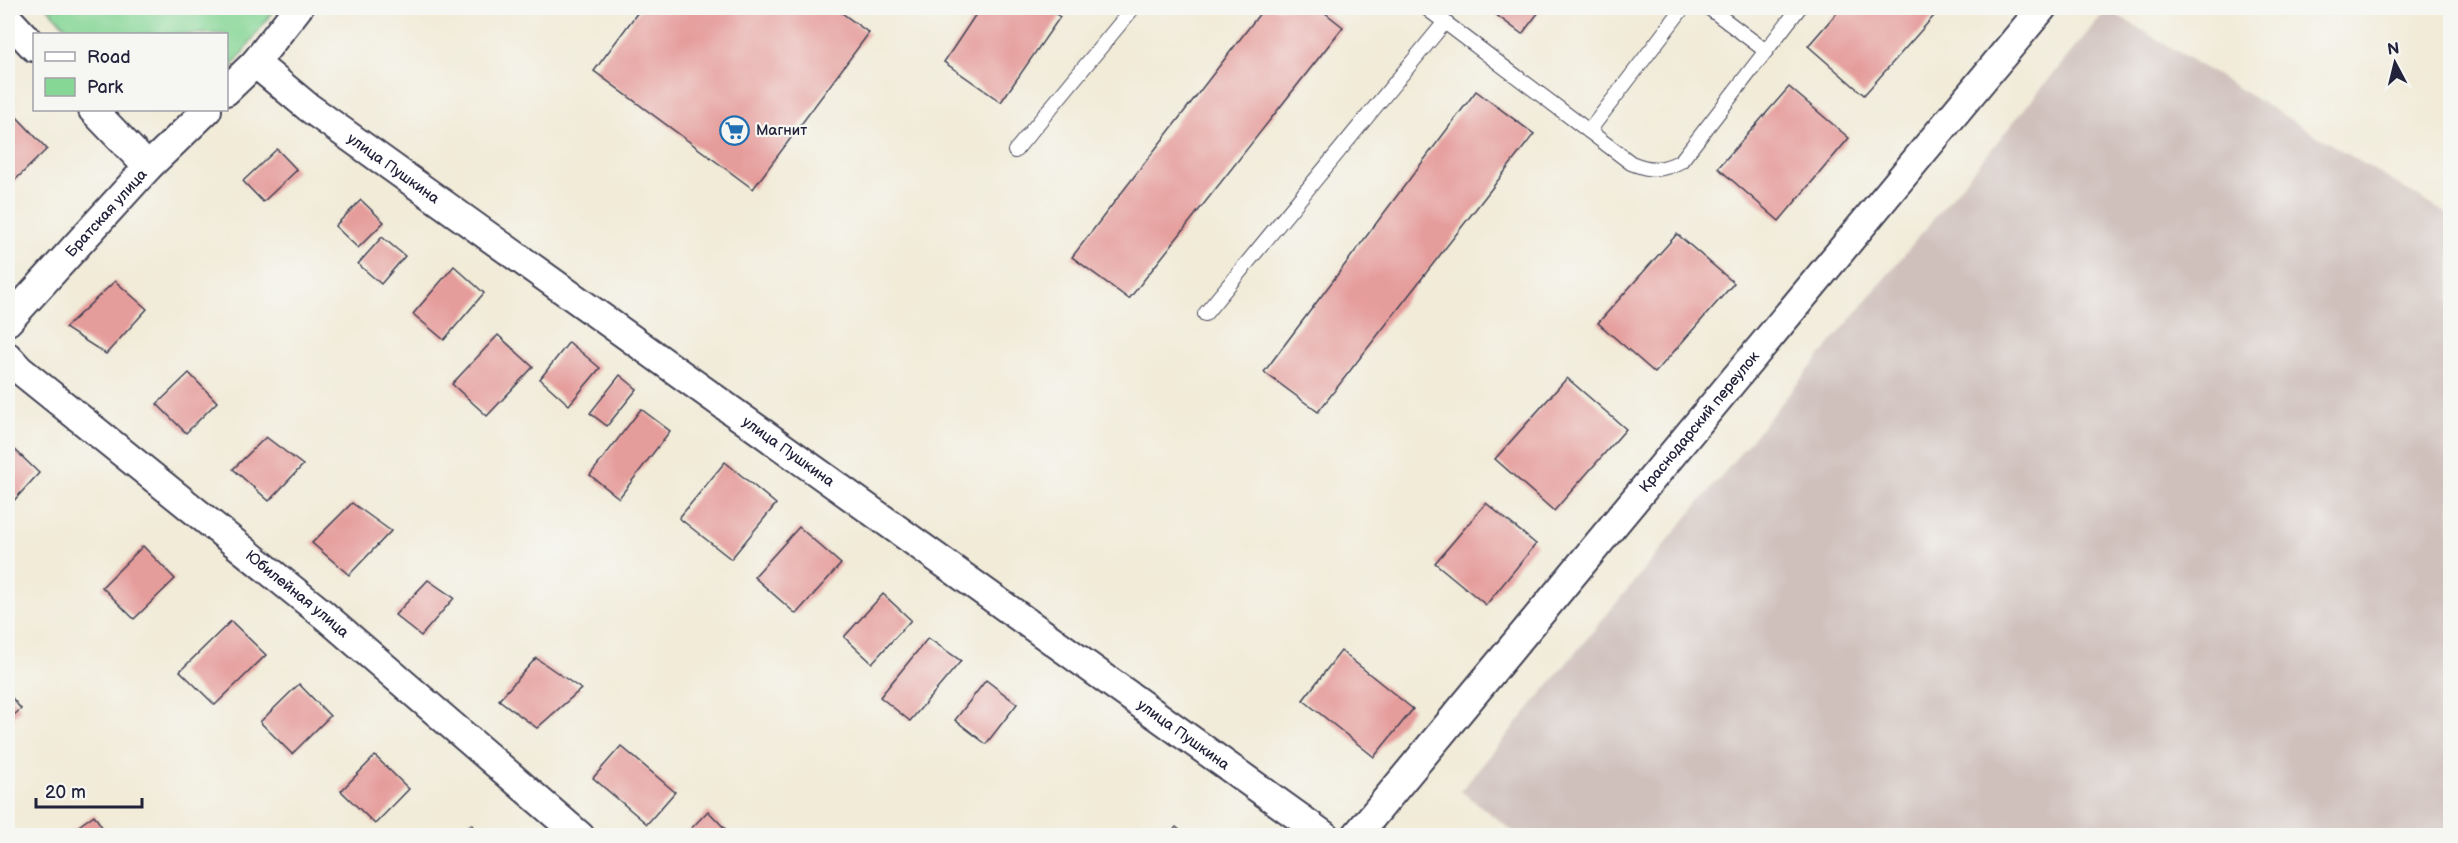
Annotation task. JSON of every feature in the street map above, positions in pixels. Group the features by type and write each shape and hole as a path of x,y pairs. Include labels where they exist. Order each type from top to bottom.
{"street":[{"path":"228,89 255,63 298,8"},
{"name":"Краснодарский переулок","path":"1356,836 2042,8"},
{"path":"8,19 33,46"},
{"name":"улица Пушкина","path":"255,63 308,107 1325,836"},
{"path":"94,111 148,167"},
{"name":"Братская улица","path":"8,321 148,167 206,111"},
{"name":"Юбилейная улица","path":"8,357 20,370 324,615 580,836"}],"lane":[{"path":"1015,151 1133,8"},
{"path":"1426,8 1631,164 1651,171 1666,169 1681,161 1799,8"},
{"path":"1588,131 1683,8"},
{"path":"1709,8 1766,51"},
{"path":"1205,314 1445,22"}],"shaded area":[{"path":"2107,9 2450,216 2450,835 1518,835 1461,791"}],"green space":[{"path":"47,8 275,8 228,73 228,33 72,33"}],"building":[{"name":"Магнит","path":"641,8 835,8 869,33 753,189 594,71"},
{"path":"980,8 1047,8 1060,17 1001,102 944,62"},
{"path":"1264,8 1319,8 1343,27 1129,299 1072,257"},
{"path":"1487,8 1542,8 1522,34"},
{"path":"1841,8 1941,8 1864,95 1808,46"},
{"path":"1789,87 1849,138 1779,221 1718,168"},
{"path":"1476,91 1534,134 1318,412 1264,372"},
{"path":"14,114 47,149 9,186 8,121"},
{"path":"277,149 297,170 263,202 243,181"},
{"path":"361,200 384,222 358,248 335,226"},
{"path":"1677,234 1734,283 1655,373 1598,323"},
{"path":"382,237 405,256 381,284 358,264"},
{"path":"454,266 484,293 444,340 413,314"},
{"path":"115,281 147,309 106,354 65,328"},
{"path":"498,335 533,367 487,416 452,384"},
{"path":"569,342 600,368 569,405 540,379"},
{"path":"189,373 217,402 186,433 157,404"},
{"path":"620,375 637,389 607,426 590,413"},
{"path":"1567,378 1626,429 1554,511 1495,459"},
{"path":"641,409 670,431 619,498 590,475"},
{"path":"266,437 303,465 269,501 233,469"},
{"path":"10,445 39,473 8,507 8,448"},
{"path":"725,462 776,504 731,559 679,518"},
{"path":"352,503 391,531 349,575 312,543"},
{"path":"1486,503 1536,544 1486,605 1435,563"},
{"path":"799,527 841,564 796,614 754,577"},
{"path":"143,546 175,579 134,619 102,587"},
{"path":"428,580 454,598 421,636 395,615"},
{"path":"883,594 911,620 872,663 844,637"},
{"path":"231,621 266,655 215,705 180,671"},
{"path":"928,638 961,661 910,721 880,697"},
{"path":"1341,651 1413,709 1374,757 1303,700"},
{"path":"536,658 581,689 537,728 499,700"},
{"path":"986,680 1017,704 986,744 955,720"},
{"path":"299,684 330,716 292,754 260,722"},
{"path":"8,693 21,709 8,720"},
{"path":"621,746 675,792 647,824 593,778"},
{"path":"375,756 409,789 375,824 341,791"},
{"path":"708,811 732,836 684,836"},
{"path":"94,815 108,836 65,836"},
{"path":"471,824 480,836 457,836"},
{"path":"1176,827 1187,836 1169,836"}],"place":[{"name":"Магнит","path":"735,130"}]}
